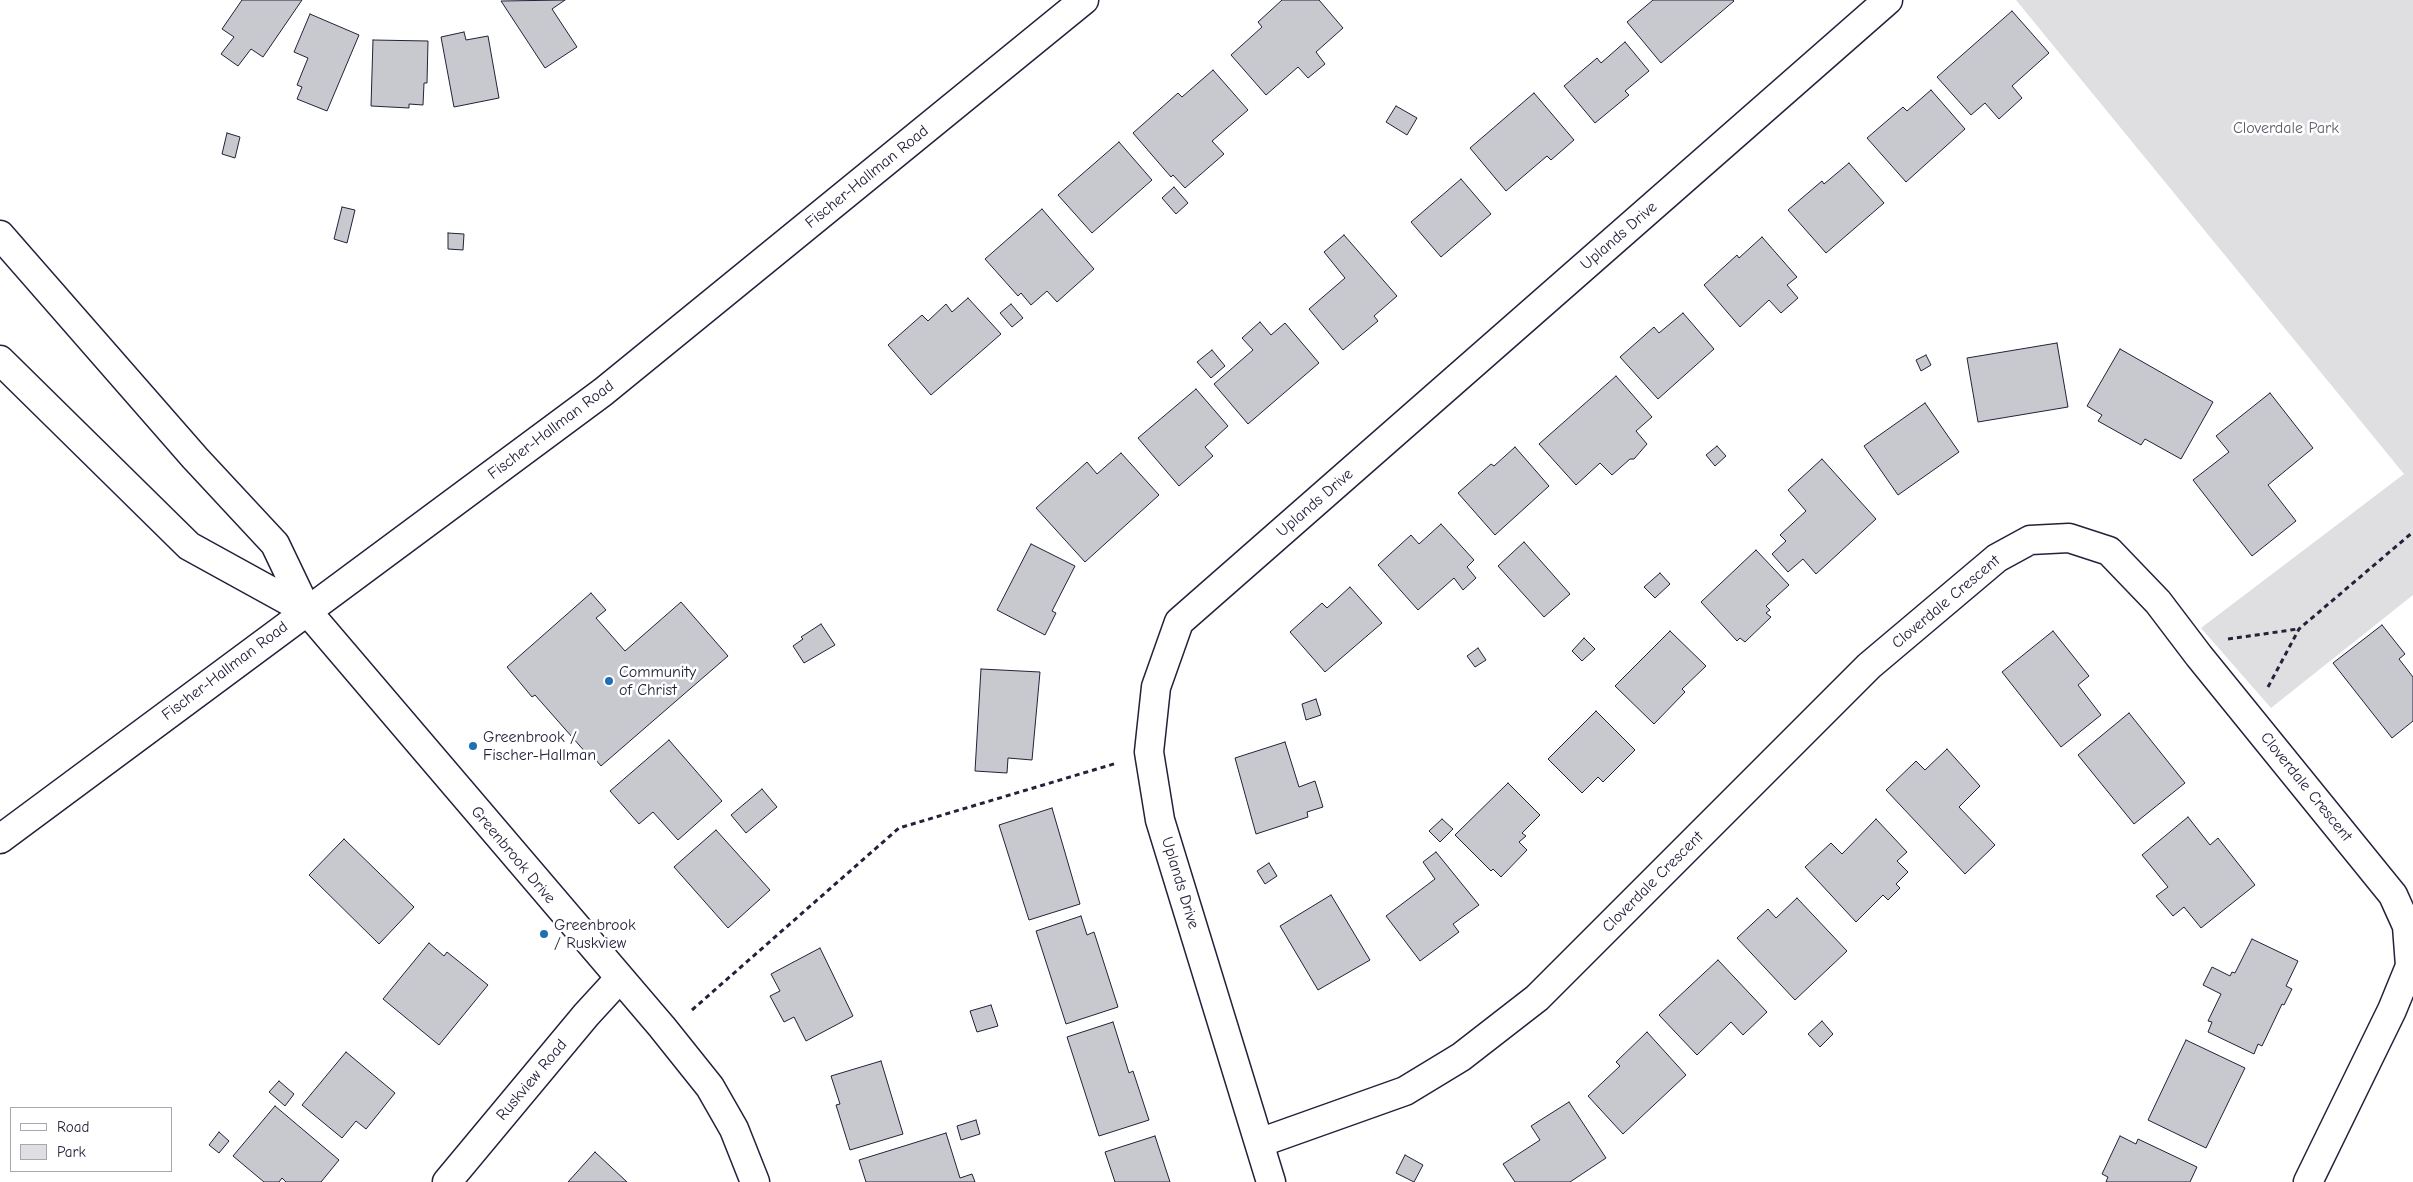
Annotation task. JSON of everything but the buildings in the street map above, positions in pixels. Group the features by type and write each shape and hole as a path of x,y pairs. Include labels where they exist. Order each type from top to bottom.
{"main road":[{"name":"Fischer-Hallman Road","path":"0,839 603,392 1084,0"},
{"name":"Uplands Drive","path":"1271,1182 1160,820 1149,752 1156,687 1180,622 1888,0"},
{"path":"0,235 195,458 275,544 306,611"},
{"path":"0,360 189,546 306,611"},
{"name":"Cloverdale Crescent","path":"1259,1143 1405,1091 1461,1057 1537,998 1869,666 1996,558 2030,540 2069,538 2109,551 2158,602 2393,895 2408,926 2410,966 2392,1010 2308,1182"},
{"name":"Greenbrook Drive","path":"306,611 619,980 662,1027 710,1087 734,1129 755,1182"},
{"name":"Ruskview Road","path":"447,1182 586,1015 619,980"}],"path":[{"path":"2251,718 2299,629 2413,532"},
{"path":"2190,644 2299,629"},
{"path":"692,1010 899,828 1093,771 1149,752"}],"green space":[{"name":"Cloverdale Park","path":"2016,0 2413,0 2413,595 2271,708 2201,628 2404,474"}],"place":[{"name":"Community of Christ","path":"609,681"},
{"name":"Greenbrook / Fischer-Hallman","path":"473,746"},
{"name":"Greenbrook / Ruskview","path":"544,934"}]}
